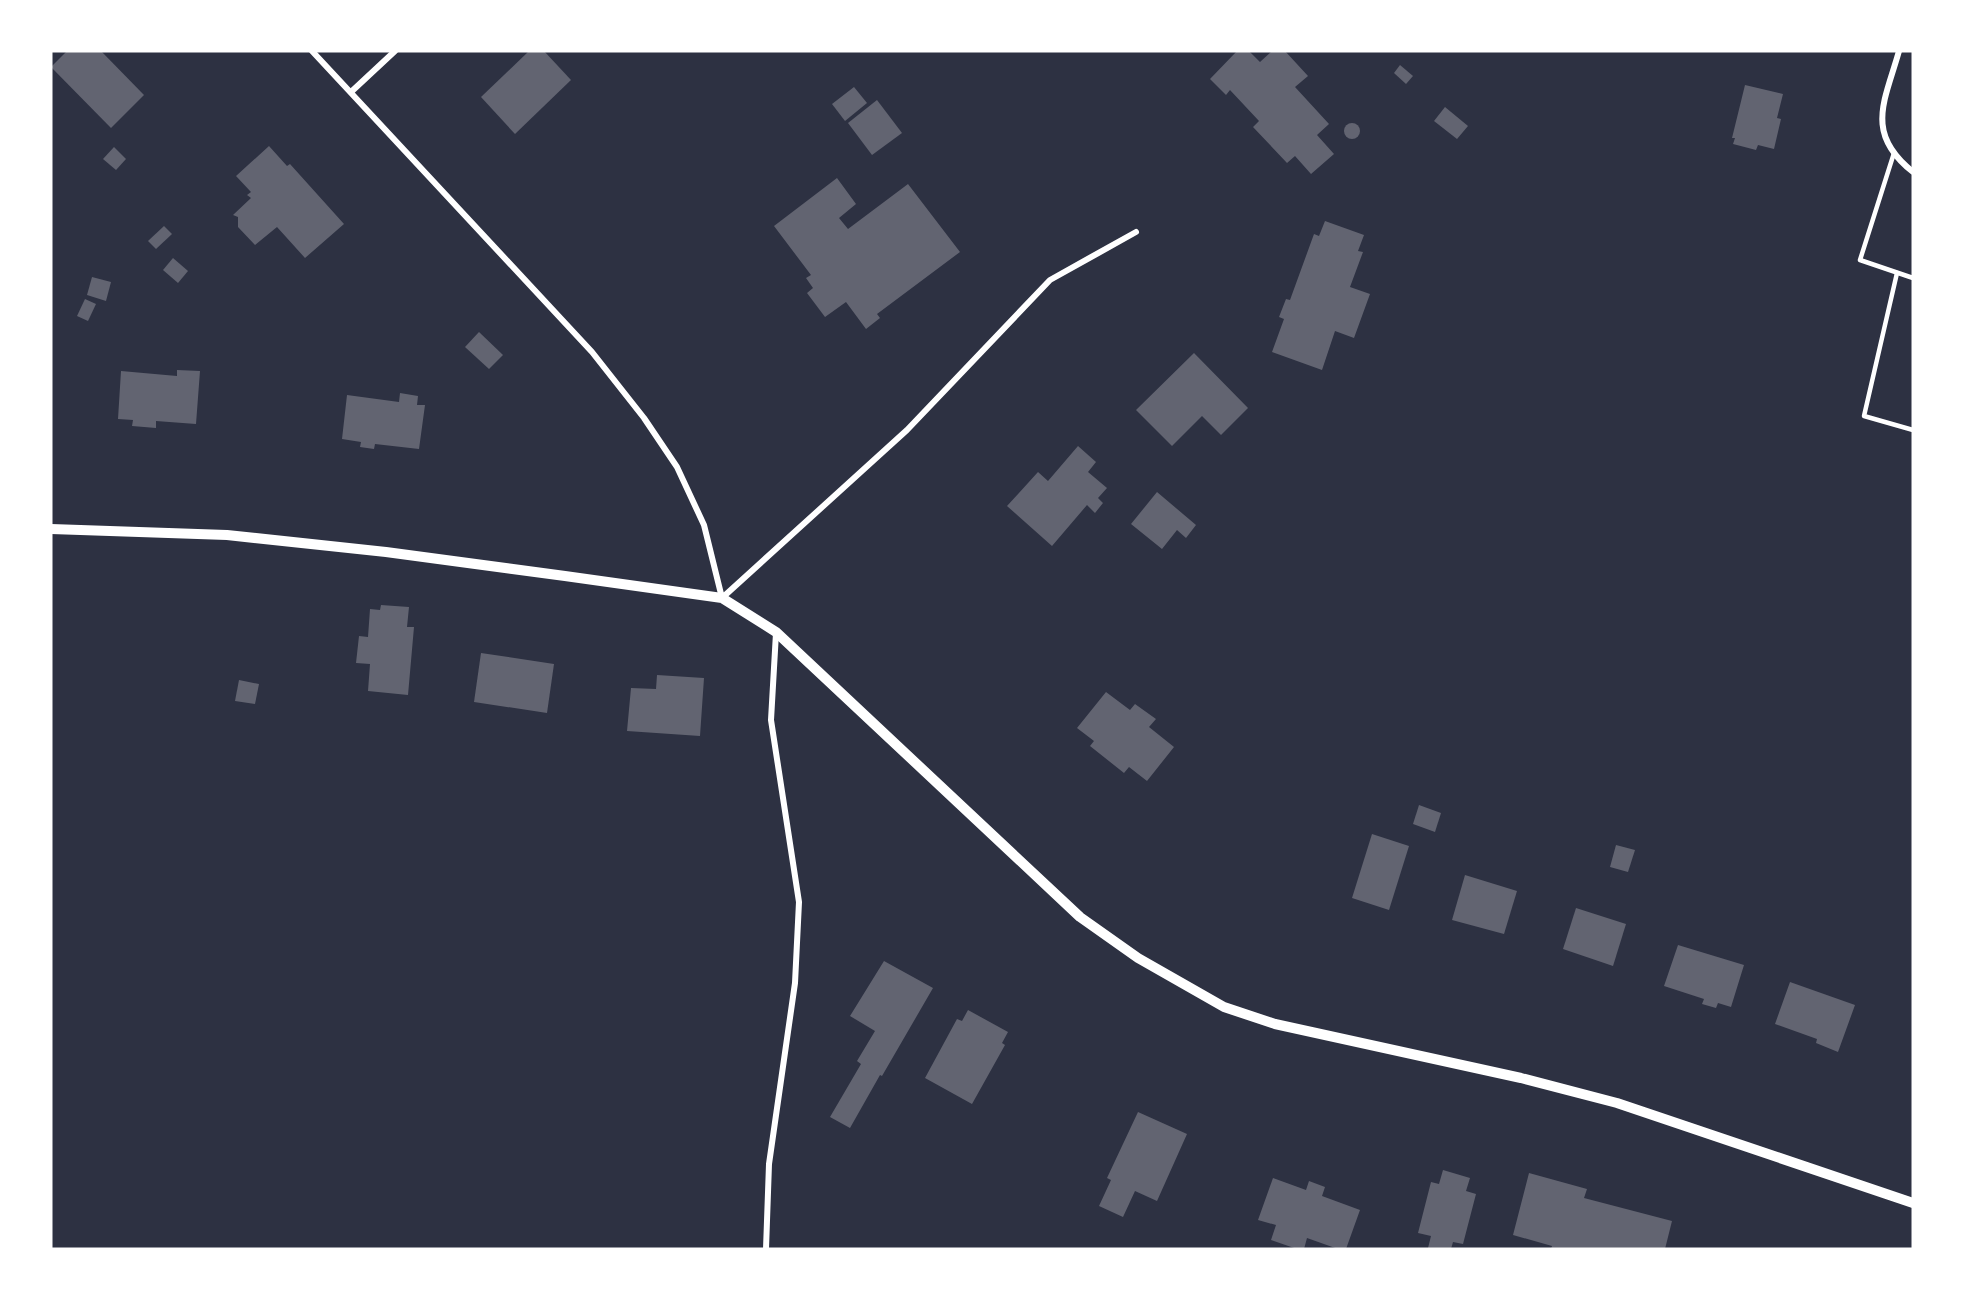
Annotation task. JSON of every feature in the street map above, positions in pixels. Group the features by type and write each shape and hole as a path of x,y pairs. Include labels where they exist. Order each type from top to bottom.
{"street":[{"path":"312,51 592,352 644,417 677,466 704,525 722,598"},
{"path":"351,92 395,51"},
{"path":"1899,51 1881,116 1883,134 1894,153 1913,172"},
{"path":"722,598 907,430 1050,280 1136,232"},
{"path":"51,529 227,536 364,549 722,598 776,632 1080,917 1138,958 1224,1007 1275,1024 1521,1078 1617,1103 1913,1203"},
{"path":"766,1249 769,1164 795,983 799,902 771,720 776,632"}],"lane":[{"path":"1894,153 1860,260 1913,278"},
{"path":"1897,273 1864,416 1913,430"}],"building":[{"path":"67,51 101,51 144,95 111,128 51,67"},
{"path":"529,51 544,51 571,80 515,134 481,97"},
{"path":"1237,51 1249,51 1260,62 1272,51 1285,51 1308,76 1295,87 1329,124 1317,135 1334,154 1311,174 1295,156 1287,163 1253,127 1259,121 1230,90 1226,95 1210,79"},
{"path":"1400,65 1413,76 1406,84 1394,73"},
{"path":"1745,85 1783,94 1777,118 1781,119 1774,149 1758,145 1756,150 1733,144 1735,138 1732,138"},
{"path":"854,87 867,103 845,121 832,104"},
{"path":"877,100 902,133 872,155 848,123"},
{"path":"1445,107 1468,126 1457,139 1434,121"},
{"path":"1352,123 1358,125 1360,131 1358,137 1352,139 1346,137 1344,131 1346,125"},
{"path":"269,146 287,166 290,164 344,224 305,258 277,227 255,245 238,227 238,217 233,215 251,198 247,195 251,192 236,176"},
{"path":"114,147 126,159 116,170 103,159"},
{"path":"837,178 856,204 839,218 848,229 908,184 960,252 877,314 880,318 866,329 846,302 825,317 807,293 813,288 806,278 811,275 774,226"},
{"path":"1325,221 1364,235 1358,251 1363,252 1350,287 1370,294 1354,338 1335,331 1322,370 1272,352 1284,319 1279,317 1286,299 1290,300 1314,234 1319,236"},
{"path":"164,226 172,234 156,249 148,241"},
{"path":"173,258 188,271 178,283 163,270"},
{"path":"92,277 111,282 106,301 87,295"},
{"path":"85,299 96,304 88,321 77,316"},
{"path":"479,332 503,355 489,369 465,347"},
{"path":"1194,353 1248,408 1221,435 1202,416 1172,446 1136,410"},
{"path":"177,370 200,371 196,424 156,421 156,428 132,426 133,420 118,419 121,371 177,376"},
{"path":"400,393 418,396 417,405 425,405 419,449 375,444 374,449 360,447 361,442 342,439 347,395 399,402"},
{"path":"1078,446 1096,462 1088,472 1107,488 1098,498 1103,503 1095,513 1087,505 1052,546 1007,506 1038,472 1048,481"},
{"path":"1157,492 1196,525 1186,538 1177,530 1162,549 1131,524"},
{"path":"381,605 409,607 407,627 414,627 408,695 368,691 370,664 356,663 359,636 368,637 370,609 380,610"},
{"path":"481,653 554,664 547,713 474,702"},
{"path":"657,675 704,678 700,736 627,731 631,688 656,689"},
{"path":"239,680 259,684 255,704 235,701"},
{"path":"1106,692 1130,710 1135,704 1156,719 1149,727 1174,747 1147,781 1129,767 1124,773 1090,746 1094,741 1077,728"},
{"path":"1419,805 1441,813 1435,832 1413,824"},
{"path":"1372,834 1409,846 1389,910 1352,898"},
{"path":"1616,845 1635,850 1628,872 1610,867"},
{"path":"1465,875 1517,891 1504,934 1452,920"},
{"path":"1576,908 1626,924 1613,966 1563,949"},
{"path":"1678,945 1744,965 1731,1007 1718,1003 1716,1008 1702,1004 1704,999 1664,986"},
{"path":"884,961 933,988 850,1128 830,1117 861,1064 857,1061 875,1031 850,1016"},
{"path":"1790,982 1855,1005 1838,1052 1816,1043 1817,1039 1775,1024"},
{"path":"968,1010 1008,1032 1002,1043 1005,1045 972,1104 925,1078 957,1019 962,1021"},
{"path":"1138,1112 1187,1134 1157,1201 1135,1191 1123,1217 1099,1206 1111,1180 1107,1178"},
{"path":"1443,1170 1470,1178 1466,1191 1476,1194 1463,1244 1453,1242 1451,1249 1434,1249 1428,1248 1431,1236 1418,1233 1431,1182 1439,1184"},
{"path":"1529,1173 1587,1189 1584,1198 1672,1221 1665,1249 1551,1249 1552,1246 1513,1235"},
{"path":"1273,1178 1306,1190 1309,1181 1325,1187 1322,1196 1360,1210 1346,1249 1338,1249 1307,1238 1304,1249 1297,1249 1271,1240 1276,1225 1258,1220"}]}
